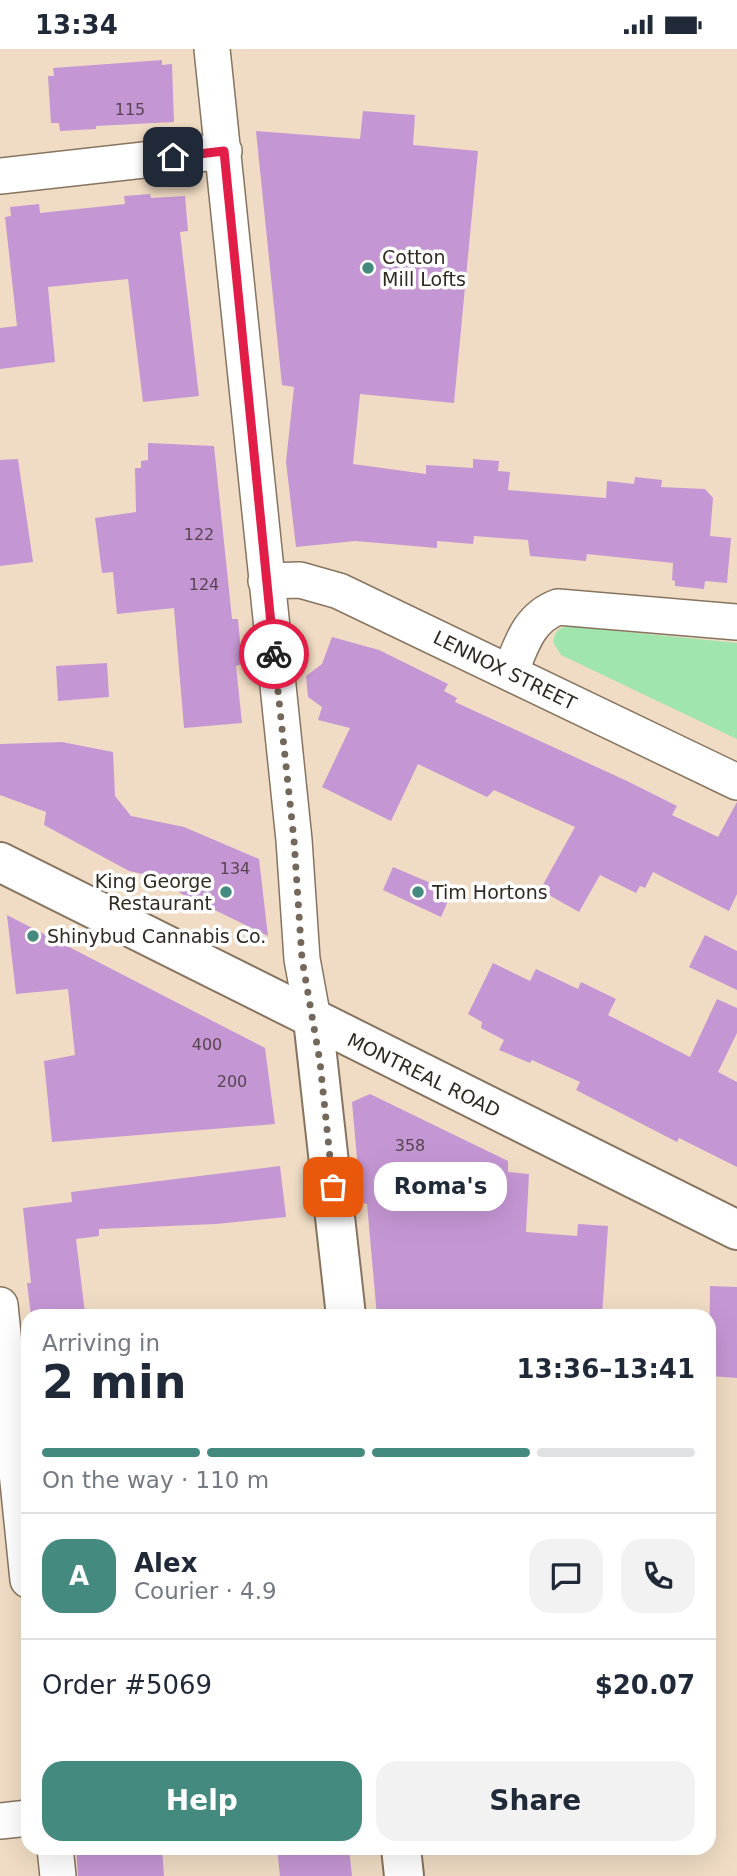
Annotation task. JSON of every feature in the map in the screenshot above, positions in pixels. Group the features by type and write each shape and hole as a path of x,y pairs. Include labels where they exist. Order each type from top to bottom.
{"main road":[{"name":"MONTREAL ROAD","path":"0,862 737,1230"},
{"path":"313,1019 345,1309"},
{"path":"402,1855 404,1876"}],"street":[{"path":"212,49 294,840 302,959 313,1019"},
{"path":"0,176 224,151"},
{"name":"LENNOX STREET","path":"266,581 300,580 327,586 737,782"},
{"path":"510,673 528,631 540,617 558,607 737,622"},
{"path":"0,1305 21,1511"},
{"path":"0,1821 21,1819"},
{"path":"56,1855 58,1876"}],"green space":[{"path":"568,626 737,643 737,739 561,655 553,642 559,629"}],"building":[{"path":"162,60 162,65 172,64 174,122 96,126 96,129 60,131 59,123 51,123 48,76 54,76 53,68"},
{"path":"363,111 415,115 413,145 478,151 454,403 360,394 353,464 426,474 426,465 473,468 473,459 499,461 498,471 510,472 508,490 606,498 607,481 634,484 635,477 662,480 661,487 705,489 713,498 710,536 731,538 727,583 705,581 704,589 675,586 675,581 672,580 673,563 587,554 586,561 530,556 528,540 474,536 473,544 437,541 437,548 355,541 296,547 286,462 294,387 282,385 256,131 360,139"},
{"path":"150,194 151,198 185,196 188,231 180,232 199,396 143,402 128,279 48,287 55,362 0,369 0,328 17,326 5,217 11,216 10,207 39,204 40,213 125,204 124,196"},
{"path":"148,443 214,446 232,619 238,619 242,664 236,666 242,723 184,728 174,608 117,614 113,572 102,573 95,518 136,512 135,468 141,468 141,461 148,460"},
{"path":"18,459 33,562 0,566 0,460"},
{"path":"332,637 379,650 448,684 444,691 457,698 455,702 677,806 672,815 718,837 737,802 737,894 729,911 653,872 645,888 640,886 636,893 600,875 579,912 540,890 575,827 494,790 487,797 418,764 391,821 322,787 350,728 318,720 322,707 308,697 306,676 322,664"},
{"path":"107,663 109,697 58,701 56,666"},
{"path":"62,742 113,752 115,796 131,816 184,827 259,859 268,936 180,893 182,882 129,871 44,825 46,812 0,795 0,744"},
{"name":"Tim Hortons","path":"393,867 452,892 441,917 383,890"},
{"path":"7,915 265,1048 275,1124 52,1142 44,1061 75,1055 68,989 16,994"},
{"path":"705,935 737,951 737,990 689,967"},
{"path":"493,963 530,981 536,969 578,989 581,982 616,999 608,1015 690,1057 717,999 737,1008 737,1033 718,1072 737,1082 737,1167 679,1138 677,1142 576,1090 580,1082 532,1060 530,1063 499,1050 504,1040 481,1028 482,1022 468,1014"},
{"path":"370,1094 508,1161 508,1172 529,1174 526,1232 577,1236 578,1224 608,1226 602,1309 376,1309 367,1204 361,1203 352,1102"},
{"path":"280,1166 286,1217 216,1224 99,1229 99,1236 76,1239 85,1309 30,1309 27,1283 31,1283 23,1208 72,1202 71,1192"},
{"path":"710,1286 737,1287 737,1378 716,1376 716,1309 710,1309"},
{"path":"76,1855 162,1855 164,1876 78,1876"},
{"path":"278,1855 350,1855 352,1876 280,1876"}],"way so far":[{"path":"274,654 294,840 302,959 320,1062 333,1187"}],"place":[{"name":"Cotton Mill Lofts","path":"368,268"},
{"name":"King George Restaurant","path":"226,892"},
{"name":"Tim Hortons","path":"418,892"},
{"name":"Shinybud Cannabis Co.","path":"33,936"},
{"name":"Roma's","path":"333,1187"}],"route":[{"path":"173,157 224,151 274,654"}]}
